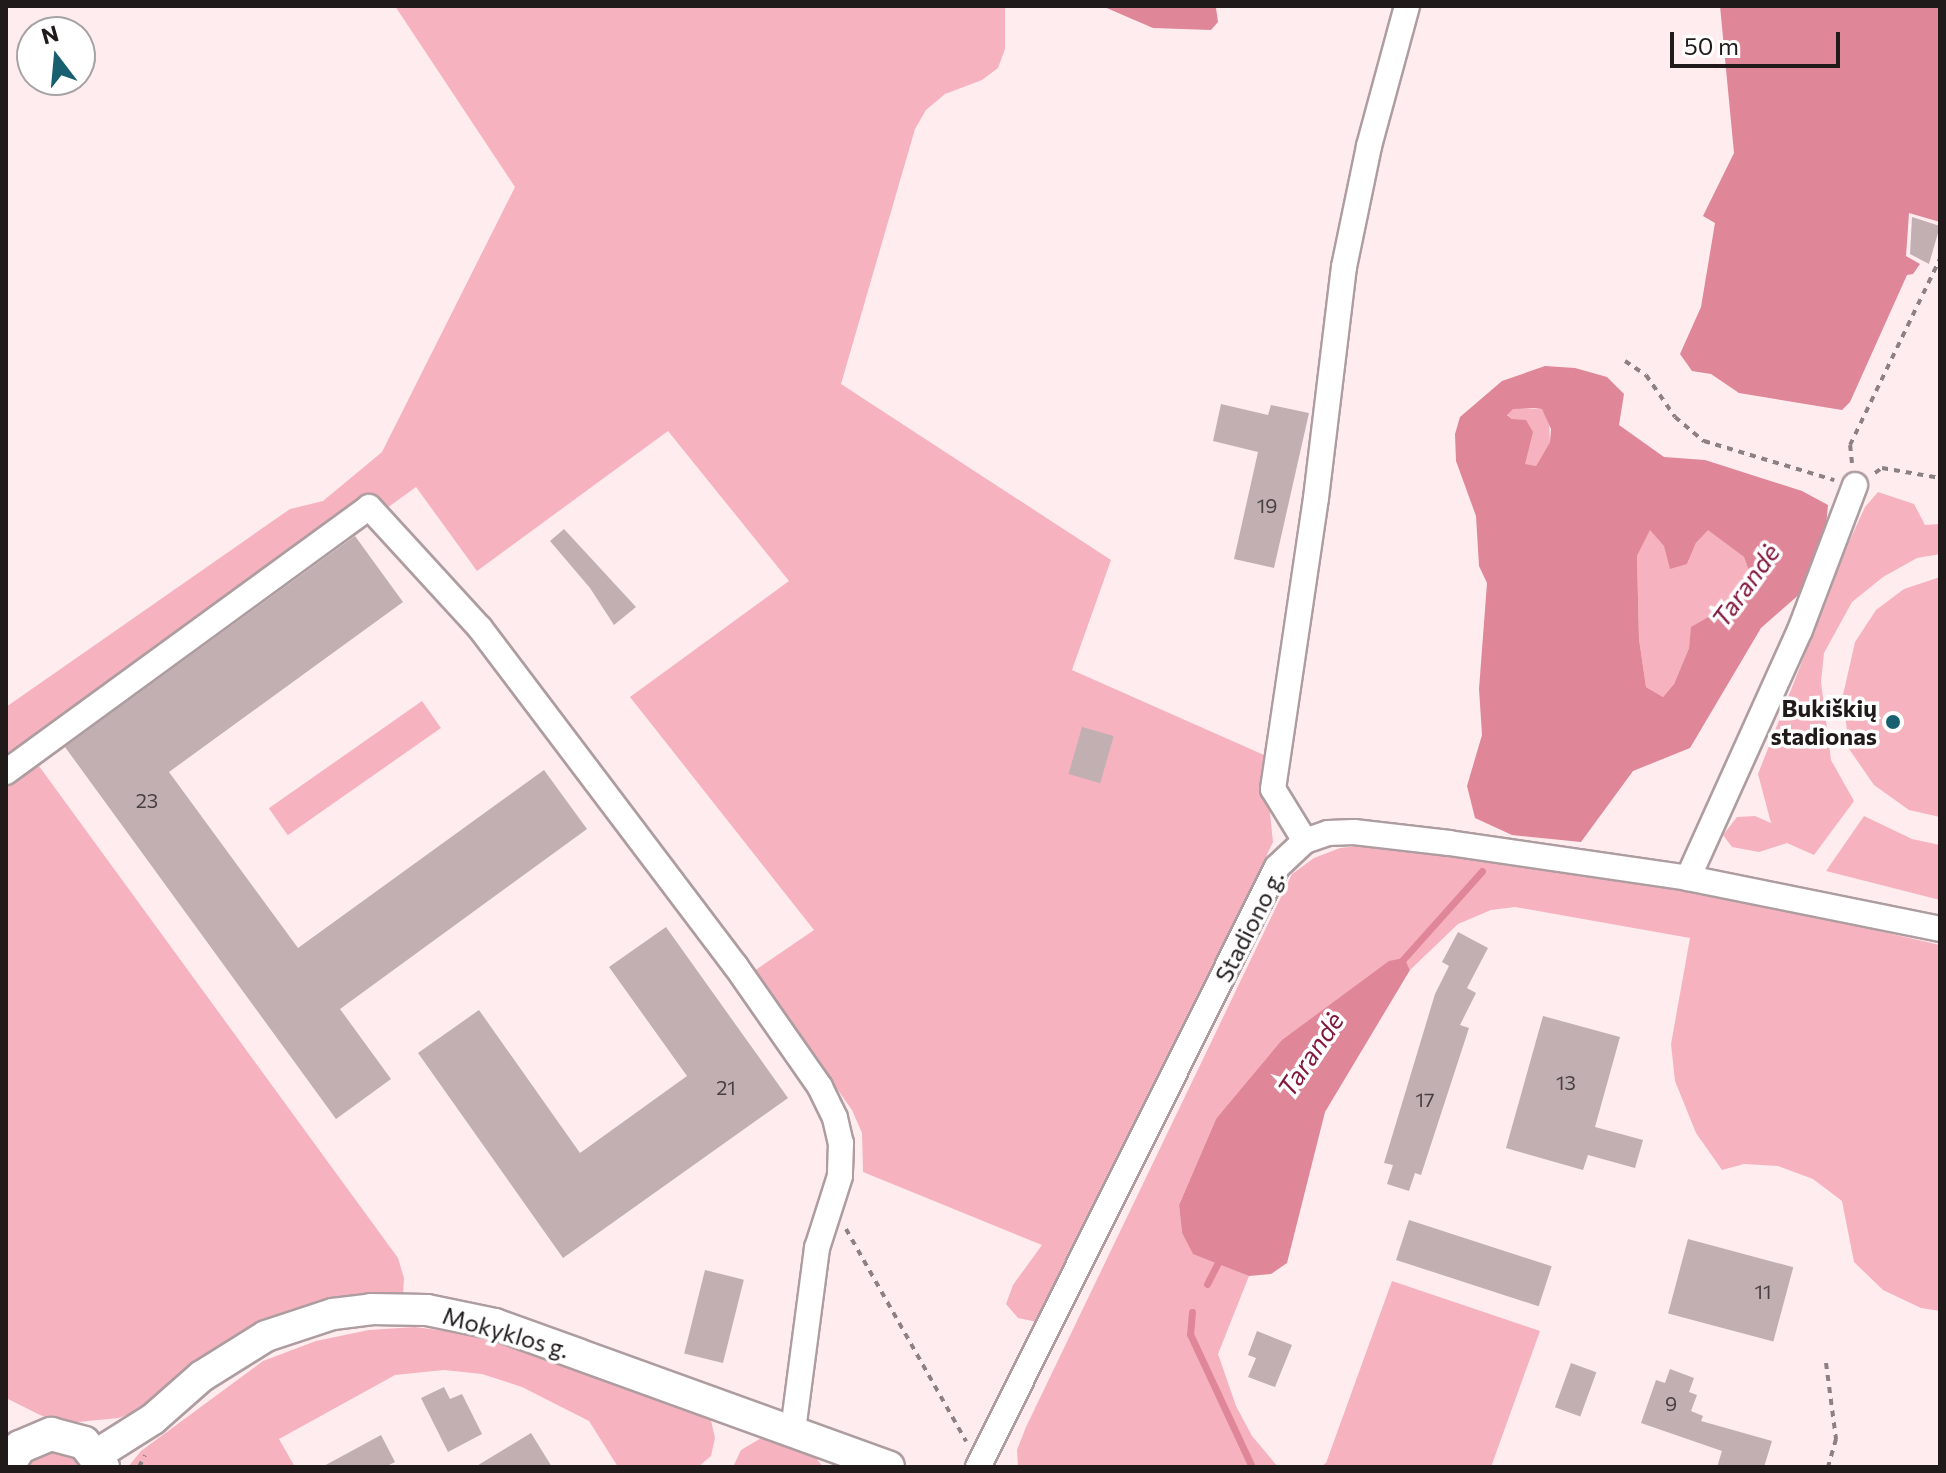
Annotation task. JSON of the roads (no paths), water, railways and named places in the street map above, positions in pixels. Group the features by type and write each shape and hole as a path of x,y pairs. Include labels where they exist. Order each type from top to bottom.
{"main road":[{"path":"11,1449 51,1434 84,1443 100,1461"}],"street":[{"path":"1407,6 1369,146 1344,267 1318,482 1273,789 1305,841 1328,833 1354,832 1688,878 1940,929"},
{"path":"1688,878 1800,630 1855,485"},
{"path":"6,772 369,507 473,618 735,965 820,1087 835,1118 841,1143 840,1176 833,1206 817,1248 793,1430"},
{"name":"Stadiono g.","path":"979,1466 1277,867 1305,841"},
{"name":"Mokyklos g.","path":"100,1461 202,1376 266,1336 333,1314 371,1309 427,1310 495,1324 793,1430 848,1460 889,1467"}],"water":[{"path":"1102,6 1212,6 1216,8 1218,22 1211,30 1153,28"},
{"path":"1720,6 1940,6 1940,222 1909,213 1906,256 1920,264 1913,274 1907,275 1850,402 1842,410 1739,393 1711,374 1692,371 1680,354 1701,307 1715,223 1703,216 1734,153"},
{"path":"1545,366 1575,368 1607,377 1624,394 1619,425 1664,457 1705,460 1802,491 1828,505 1824,547 1802,592 1761,628 1690,748 1633,771 1581,842 1512,835 1475,818 1467,786 1482,735 1479,689 1487,583 1479,566 1476,516 1456,461 1455,434 1460,417 1502,381","holes":["1513,409 1542,409 1551,429 1550,442 1536,466 1525,464 1533,432 1526,420 1512,419 1507,415","1650,530 1664,546 1670,569 1687,564 1696,543 1708,530 1744,557 1750,574 1729,605 1691,627 1689,648 1674,684 1663,697 1646,687 1639,639 1637,556"]},
{"path":"1404,958 1410,970 1325,1112 1287,1263 1271,1274 1249,1276 1193,1254 1182,1233 1179,1205 1216,1119 1282,1040 1389,961"}],"waterway":[{"name":"Tarandė","path":"1398,965 1482,871"},
{"name":"Tarandė","path":"1207,1284 1220,1258"},
{"name":"Tarandė","path":"1192,1312 1190,1334 1252,1467"}],"place":[{"name":"Bukiškių stadionas","path":"1893,722"}]}
